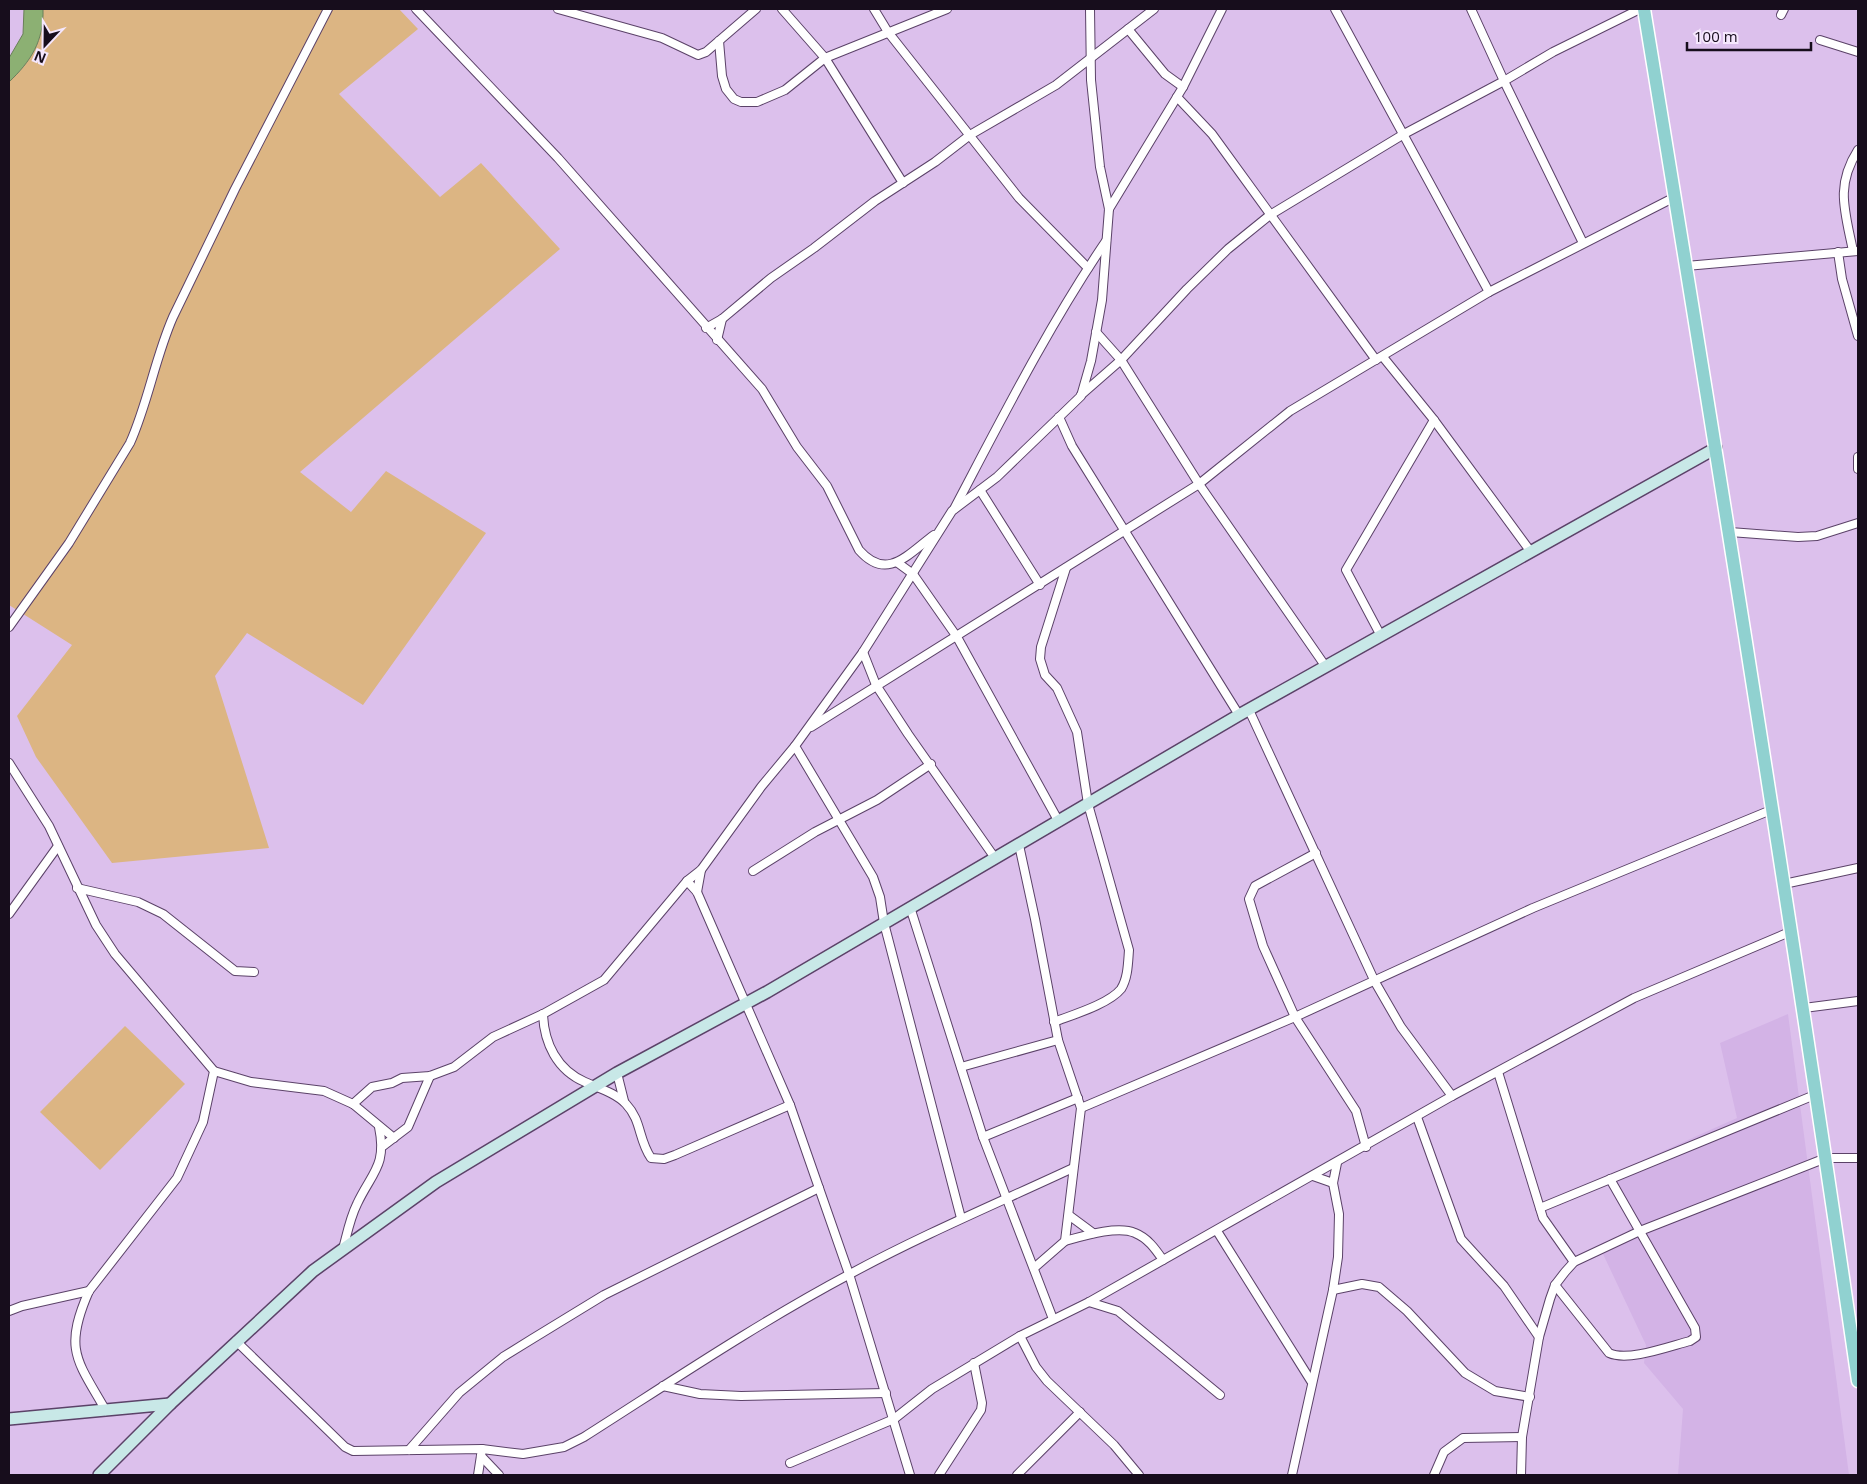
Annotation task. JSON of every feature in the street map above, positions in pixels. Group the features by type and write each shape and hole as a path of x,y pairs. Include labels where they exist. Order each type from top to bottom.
{"main road":[{"path":"1644,9 1730,532 1771,810 1818,1094 1858,1381"}],"street":[{"path":"9,628 69,543 130,443 170,324 243,171 328,9"},
{"path":"416,9 558,158 706,328 762,389 797,448 820,475 859,550 875,564 898,563 937,532"},
{"path":"558,9 568,10 662,38 698,55 706,52 756,9"},
{"path":"782,9 825,58 903,183"},
{"path":"874,9 888,32 1019,198 1088,268"},
{"path":"719,41 722,76 726,89 734,99 741,102 756,102 784,90 825,58 947,9"},
{"path":"1080,396 1091,360 1096,332 1108,239 1109,209 1100,167 1091,58 1090,9"},
{"path":"706,328 722,319 771,278 875,201 935,162 970,135 1056,85 1154,9"},
{"path":"1109,209 1183,87 1222,9"},
{"path":"1335,9 1489,292"},
{"path":"1471,9 1504,82 1583,243"},
{"path":"952,511 980,490 1121,360 1221,255 1270,215 1404,134 1504,82 1553,52 1640,9"},
{"path":"1128,29 1165,74 1183,87"},
{"path":"1820,40 1858,52"},
{"path":"1177,97 1212,134 1270,215 1379,358 1434,420 1531,552"},
{"path":"1686,266 1856,251 1844,205 1844,184 1846,174 1858,150"},
{"path":"807,730 1199,484 1290,411 1489,292 1675,197"},
{"path":"352,1104 372,1087 392,1083 402,1078 430,1076 454,1067 493,1037 543,1014 604,980 687,881 701,870 761,787 807,730 863,652 952,511 1008,407 1088,268 1108,239"},
{"path":"1838,252 1842,279 1858,336"},
{"path":"717,340 722,319"},
{"path":"1096,332 1121,360 1199,484 1326,666"},
{"path":"1059,417 1072,446 1244,712 1316,853 1375,982 1401,1027 1452,1096"},
{"path":"1382,636 1346,570 1434,420"},
{"path":"99,1475 170,1404 313,1271 436,1182 617,1073 746,1003 910,906 1059,822 1244,712 1716,448"},
{"path":"1858,457 1858,469"},
{"path":"980,490 1040,585"},
{"path":"1730,532 1798,537 1817,536 1858,522"},
{"path":"898,563 912,574 956,637 1059,822"},
{"path":"1054,1022 1106,1001 1120,989 1128,972 1129,950 1088,804 1077,732 1057,688 1045,675 1040,659 1041,647 1066,568"},
{"path":"863,652 876,685 995,858"},
{"path":"795,746 873,877 880,897 884,923 961,1218"},
{"path":"9,763 49,826 96,925 115,954 214,1071 251,1082 324,1091 352,1104 394,1138"},
{"path":"753,871 815,832 876,800 931,764"},
{"path":"1081,1108 1295,1018 1533,908 1771,810"},
{"path":"1018,845 1035,919 1058,1040 1081,1108 1073,1168 1070,1216 1065,1241"},
{"path":"9,914 58,846"},
{"path":"1316,853 1254,886 1249,894 1263,946 1295,1018 1356,1111 1366,1147"},
{"path":"1784,884 1858,868"},
{"path":"697,892 701,870"},
{"path":"687,881 697,892 790,1105 849,1274 910,1475"},
{"path":"77,888 138,902 163,914 235,971 254,972"},
{"path":"910,906 983,1137 1053,1320"},
{"path":"790,1462 894,1419 932,1390 1020,1336 1089,1302 1366,1147 1452,1096 1634,998 1792,931"},
{"path":"1804,1008 1858,1001"},
{"path":"543,1014 545,1038 562,1066 579,1079 597,1086 624,1101 636,1116 645,1149 651,1158 657,1159 675,1155 790,1105"},
{"path":"961,1067 1058,1040"},
{"path":"106,1411 75,1352 74,1338 79,1312 89,1291 177,1178 203,1122 214,1071"},
{"path":"1498,1072 1543,1218 1574,1262"},
{"path":"617,1073 624,1101"},
{"path":"383,1146 408,1127 430,1076"},
{"path":"1540,1208 1699,1141 1818,1094"},
{"path":"983,1137 1078,1098"},
{"path":"1417,1117 1462,1239 1504,1286 1539,1337"},
{"path":"342,1249 357,1204 374,1174 383,1146 379,1127"},
{"path":"1521,1475 1522,1437 1539,1337 1555,1285 1574,1262 1640,1231 1826,1158 1858,1158"},
{"path":"1292,1475 1311,1381 1333,1290 1338,1257 1339,1226 1333,1183 1337,1163"},
{"path":"236,1342 345,1447 367,1452 409,1450 523,1454 564,1447 584,1437 664,1386 849,1274 961,1218 1073,1168"},
{"path":"1313,1176 1333,1183"},
{"path":"1555,1285 1609,1352 1616,1355 1634,1354 1696,1337 1695,1328 1610,1180"},
{"path":"409,1450 459,1393 503,1357 532,1338 604,1295 819,1188"},
{"path":"1070,1216 1093,1233"},
{"path":"1217,1231 1311,1381"},
{"path":"1034,1268 1065,1241 1093,1233 1135,1232 1153,1246 1163,1260"},
{"path":"1333,1290 1362,1284 1379,1287 1407,1311 1465,1374 1495,1391 1530,1398"},
{"path":"9,1311 22,1306 89,1291"},
{"path":"1089,1302 1118,1311 1220,1395"},
{"path":"1020,1336 1036,1367 1114,1444 1139,1475"},
{"path":"939,1475 981,1410 982,1403 974,1363"},
{"path":"664,1386 700,1394 732,1396 886,1393"},
{"path":"9,1419 170,1404"},
{"path":"1017,1475 1080,1412"},
{"path":"1434,1475 1444,1452 1463,1438 1522,1437"},
{"path":"478,1475 482,1453"},
{"path":"482,1453 499,1475"}],"shaded area":[{"path":"24,9 43,9 41,31 35,50 30,58 9,82 9,58 23,34"},
{"path":"43,9 399,9 418,29 339,94 440,197 481,163 560,249 300,472 351,512 386,471 486,533 363,705 247,633 215,676 269,848 112,863 36,757 17,716 72,645 9,605 9,82 24,66 35,50 41,31"},
{"path":"1788,1014 1849,1475 1678,1475 1683,1409 1644,1363 1646,1345 1603,1254 1633,1226 1605,1177 1737,1118 1720,1043"},
{"path":"125,1026 185,1084 100,1170 40,1112"}]}
